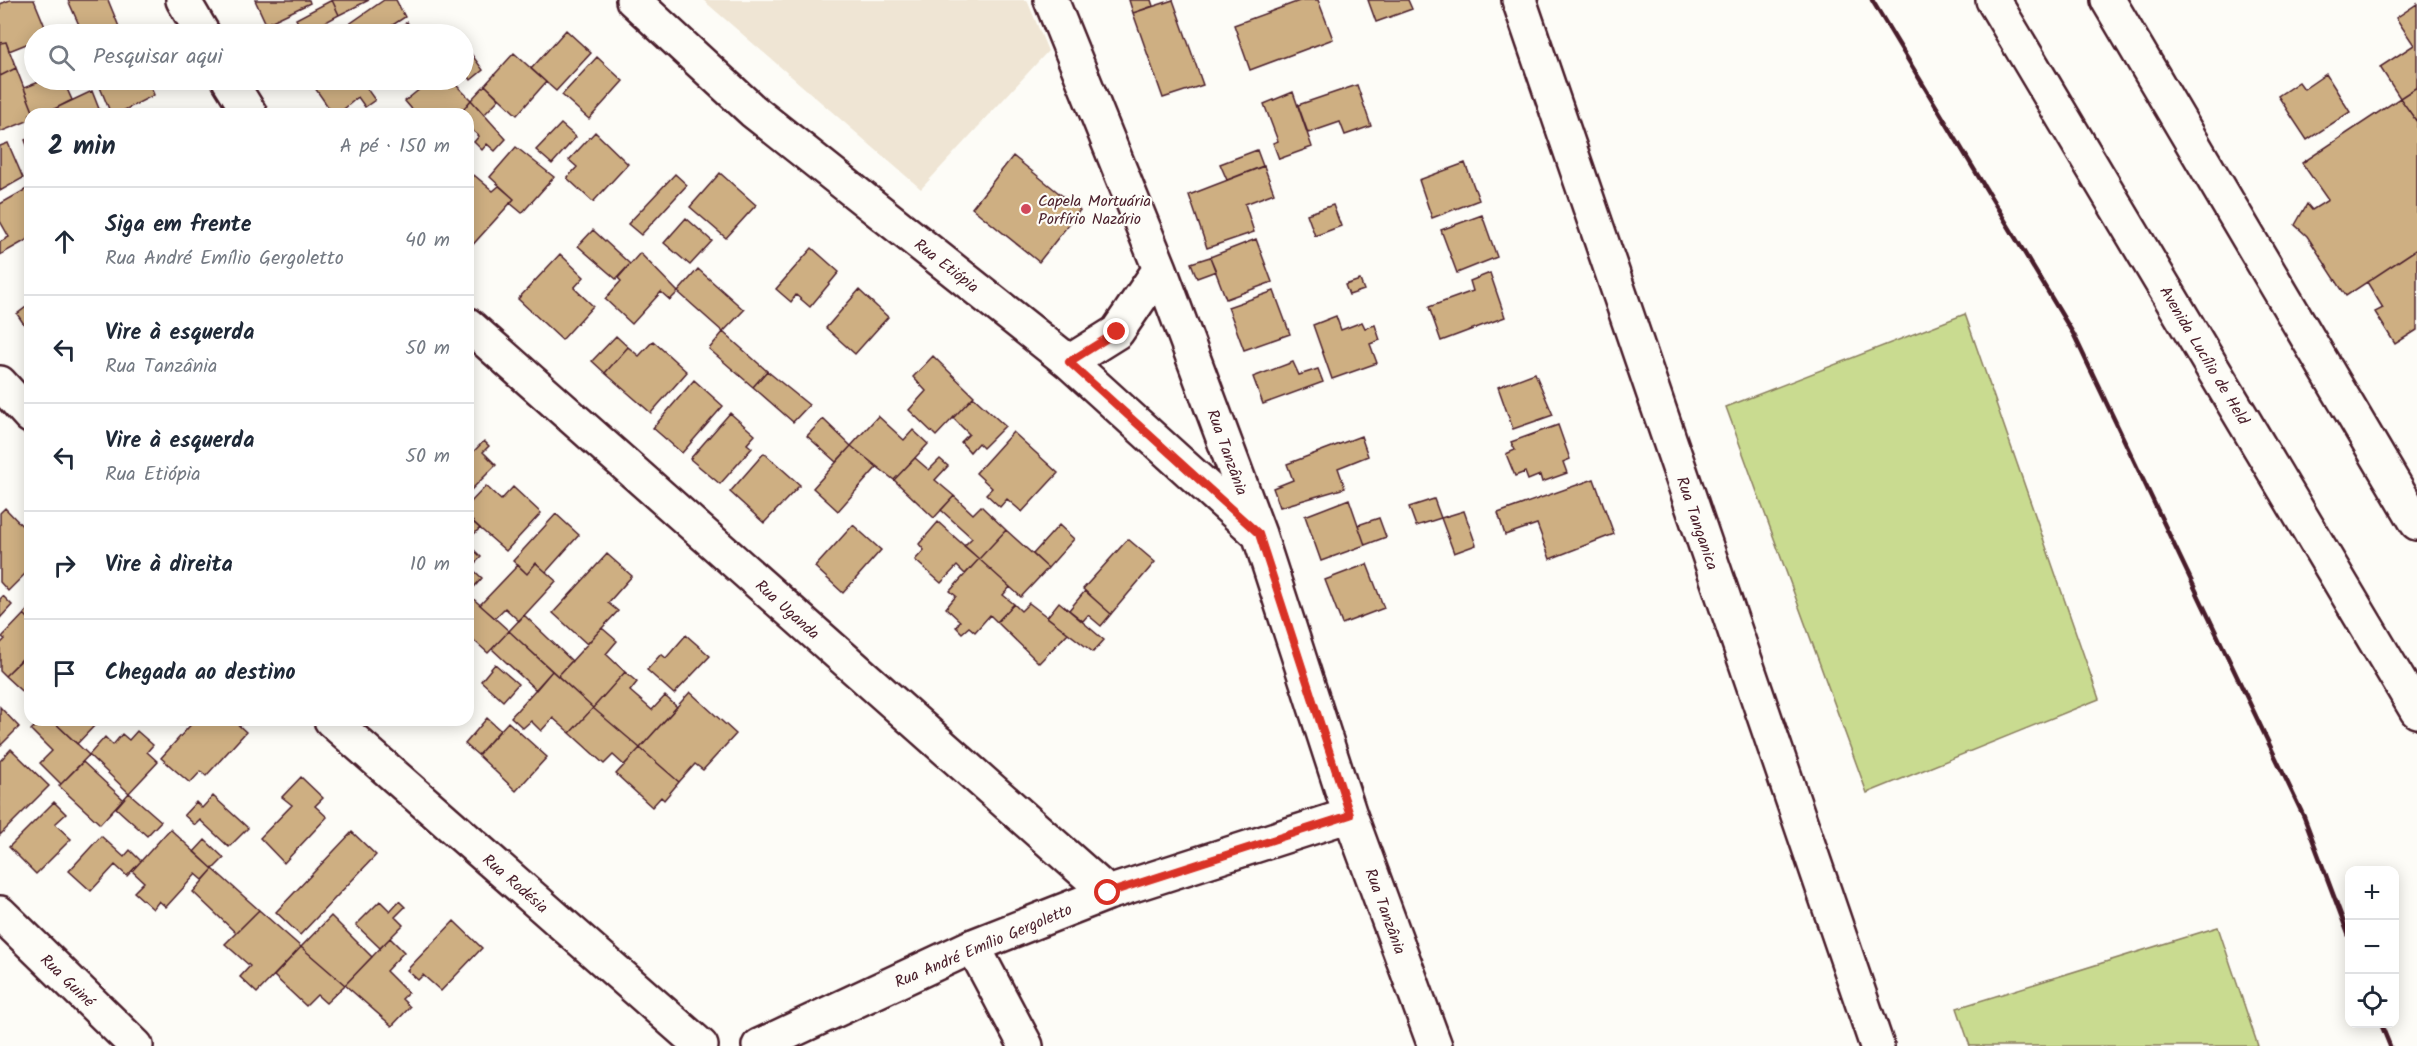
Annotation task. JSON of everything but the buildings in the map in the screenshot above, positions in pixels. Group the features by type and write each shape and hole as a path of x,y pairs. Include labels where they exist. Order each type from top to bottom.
{"street":[{"path":"183,0 197,24"},
{"name":"Rua Etiópia","path":"633,0 753,111 1069,362 1259,534"},
{"name":"Rua Tanzânia","path":"1051,0 1160,270 1259,534 1350,815 1435,1046"},
{"name":"Rua Tanganica","path":"1519,0 1877,1046"},
{"name":"Avenida Lucílio de Held","path":"1994,0 2417,711"},
{"path":"2108,0 2417,524"},
{"path":"235,90 246,108"},
{"path":"1069,362 1117,332 1160,270"},
{"name":"Rua Uganda","path":"474,330 1108,893"},
{"path":"0,383 24,409"},
{"name":"Rua Rodésia","path":"338,726 701,1046"},
{"name":"Rua André Emílio Gergoletto","path":"759,1046 973,946 1108,893 1350,815"},
{"name":"Rua Guiné","path":"0,913 136,1046"},
{"path":"973,946 1026,1046"}],"shaded area":[{"path":"703,0 1027,0 1048,51 921,189"}],"green space":[{"path":"1965,314 2099,699 1867,793 1726,407"},
{"path":"2218,927 2258,1046 1970,1046 1957,1008"}],"railway":[{"path":"1872,0 2074,335 2304,817 2345,926"},
{"path":"2383,1028 2390,1046"}],"place":[{"name":"Capela Mortuária Porfírio Nazário","path":"1026,209"}],"route":[{"path":"1108,893 1350,815 1259,534 1069,362 1117,332"}]}
